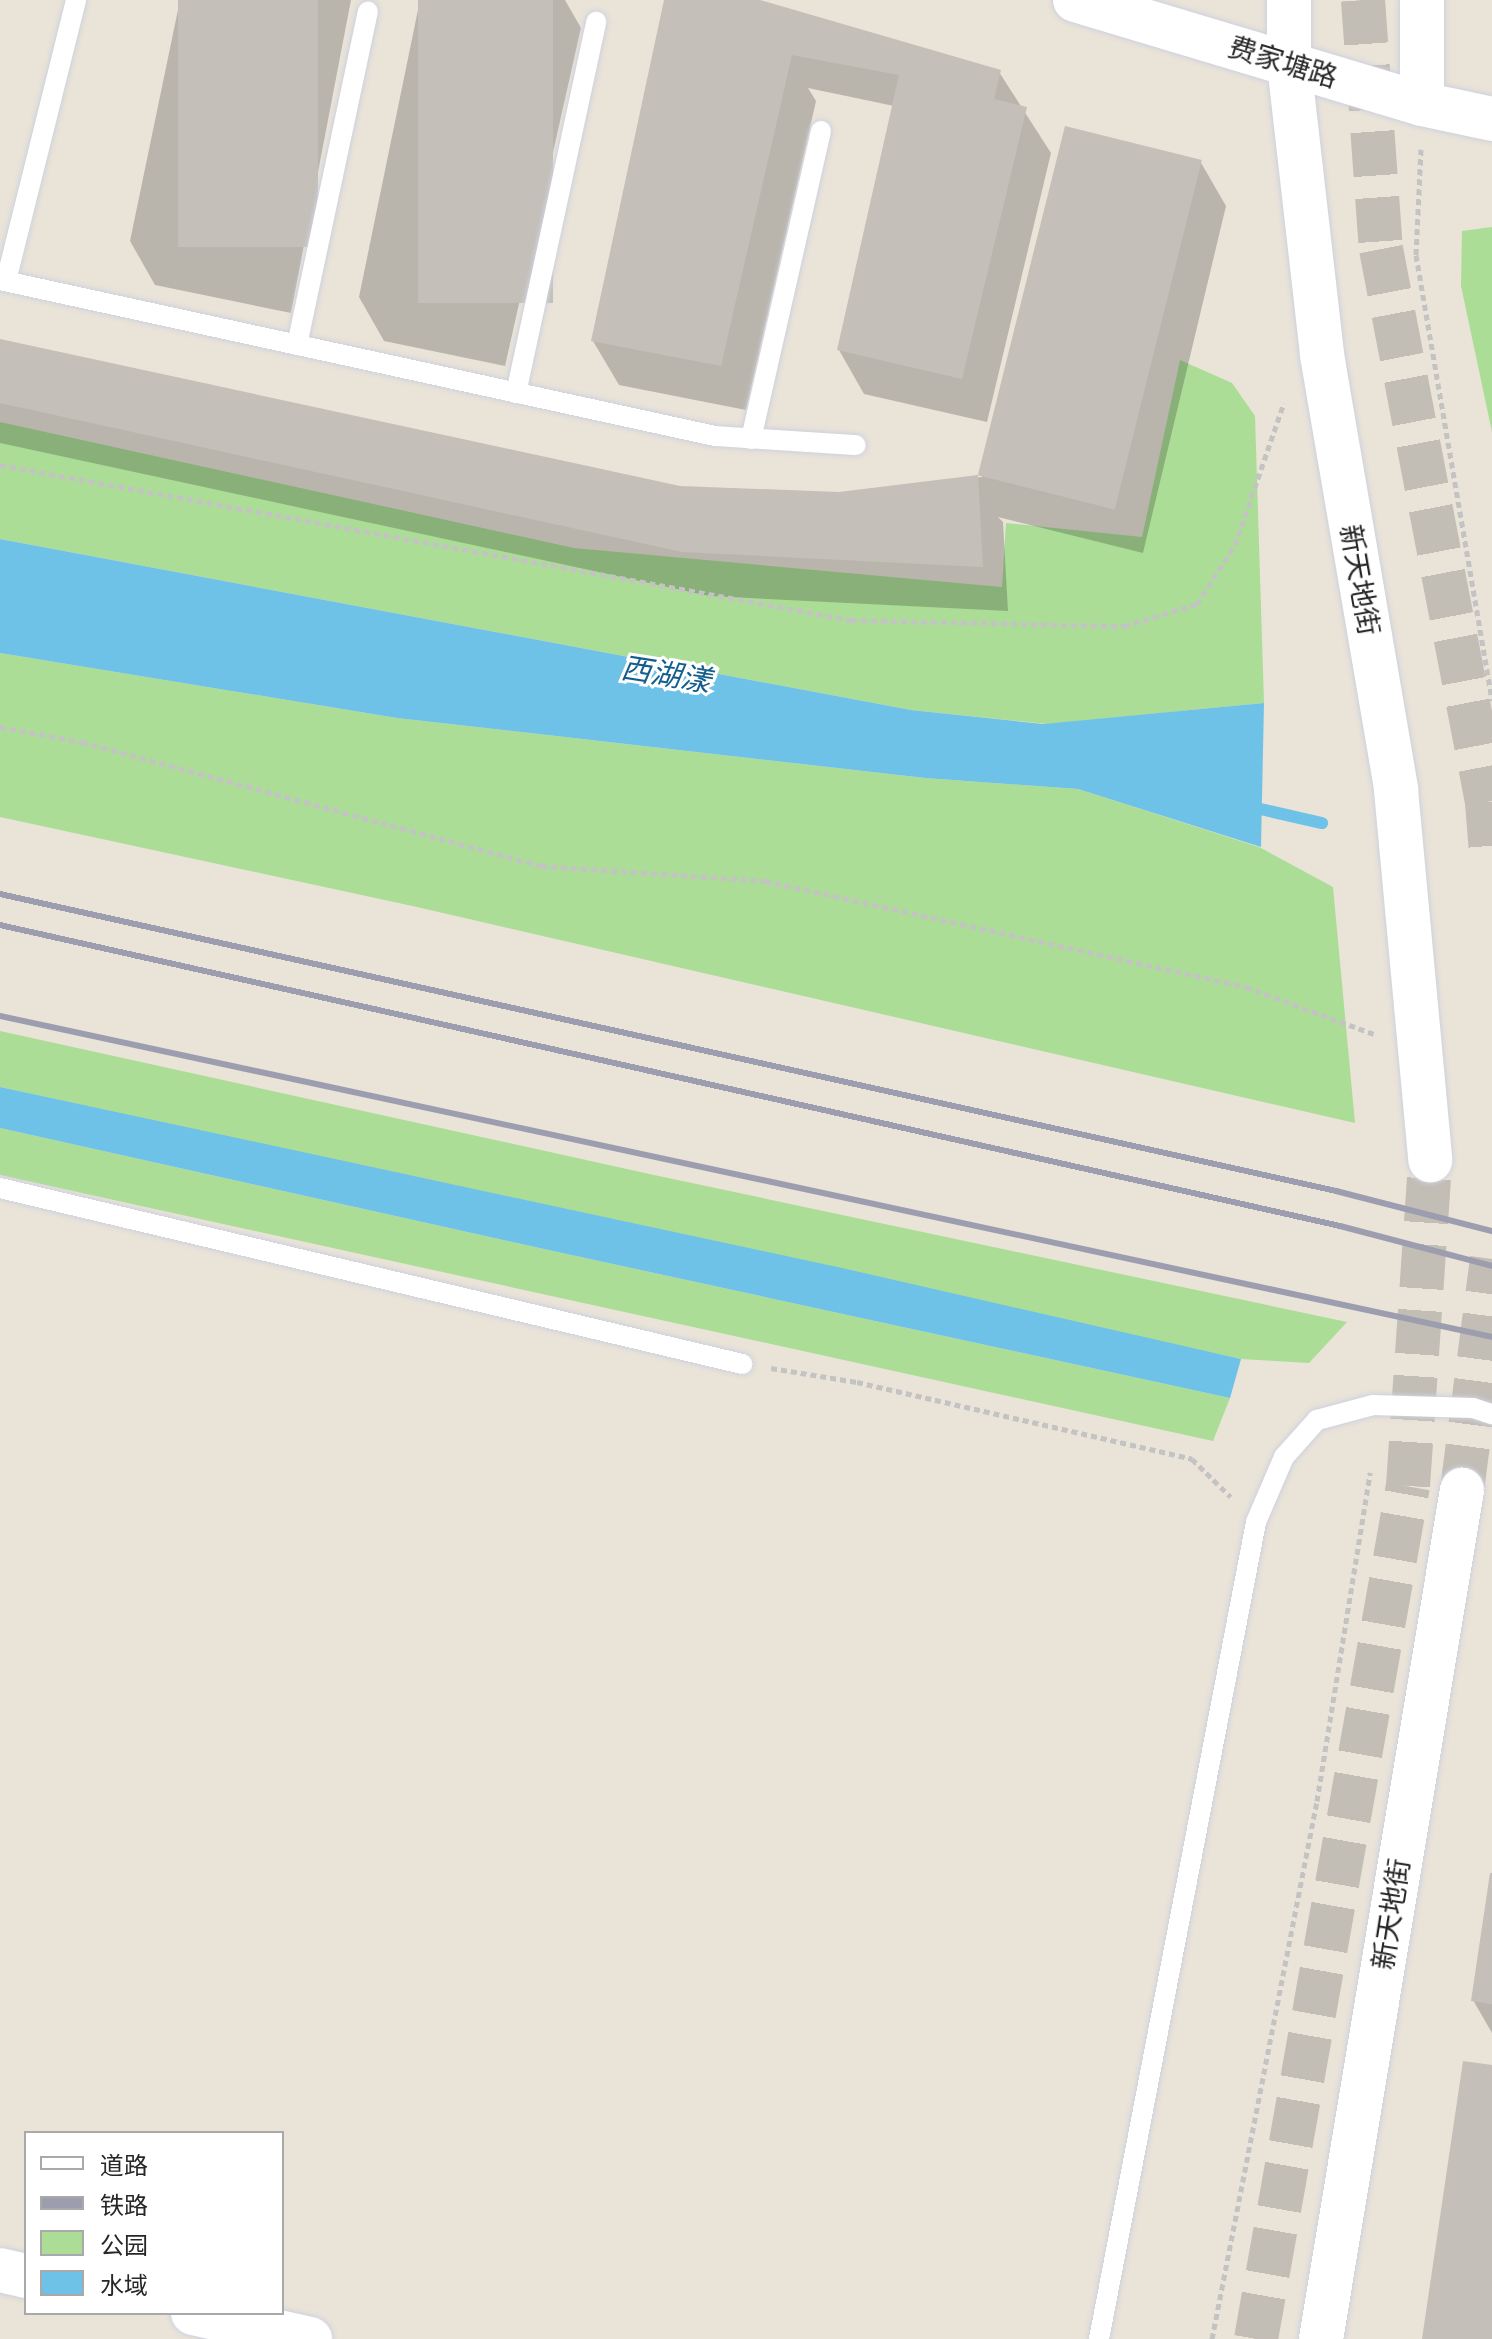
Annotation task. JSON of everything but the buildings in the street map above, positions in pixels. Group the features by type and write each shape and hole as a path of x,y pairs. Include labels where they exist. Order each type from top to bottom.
{"main road":[{"name":"费家塘路","path":"1075,0 1422,104 1492,119"},
{"name":"新天地街","path":"1289,0 1289,64 1322,355 1396,790 1430,1160"},
{"path":"1422,0 1422,104"},
{"name":"新天地街","path":"1321,2339 1462,1490"},
{"path":"0,2270 24,2276"},
{"path":"202,2315 310,2339"}],"lane":[{"path":"76,0 3,281 715,436 856,445"},
{"path":"297,345 368,11"},
{"path":"516,393 596,22"},
{"path":"751,439 821,131"},
{"path":"0,1188 742,1364"},
{"path":"1099,2339 1256,1522 1284,1457 1317,1420 1373,1405 1473,1408 1492,1414"}],"path":[{"path":"1422,104 1416,255 1492,701"},
{"path":"0,465 851,620 1124,626 1197,604 1235,545 1285,398"},
{"path":"0,727 82,742 541,866 765,881 1246,987 1383,1037"},
{"path":"742,1364 857,1382 1192,1459 1256,1522"},
{"path":"1212,2339 1317,1801 1370,1472"}],"green space":[{"path":"1492,227 1492,432 1461,286 1462,231"},
{"path":"1180,360 1232,383 1255,416 1264,703 1047,724 911,710 0,539 0,422 574,548 1002,587 1006,523 1142,537"},
{"path":"0,653 397,718 925,778 1078,789 1259,847 1333,887 1355,1123 417,907 0,817"},
{"path":"0,1031 654,1175 1347,1322 1309,1363 1241,1359 0,1087"},
{"path":"0,1128 1230,1398 1213,1441 0,1175"}],"water":[{"path":"0,539 911,710 1043,724 1264,703 1261,847 1078,789 925,778 397,718 0,653"},
{"path":"0,1087 842,1268 1241,1359 1230,1398 553,1251 0,1128"}],"waterway":[{"name":"西湖漾","path":"1247,806 1322,823"}],"tunnel":[{"path":"1363,0 1381,249 1487,802 1492,866"},
{"path":"1256,2339 1408,1486 1430,1160"},
{"path":"1462,1490 1492,1259"}],"railway":[{"path":"0,894 1336,1191 1492,1231"},
{"path":"0,925 1340,1226 1492,1266"},
{"path":"0,1016 1492,1337"}]}
